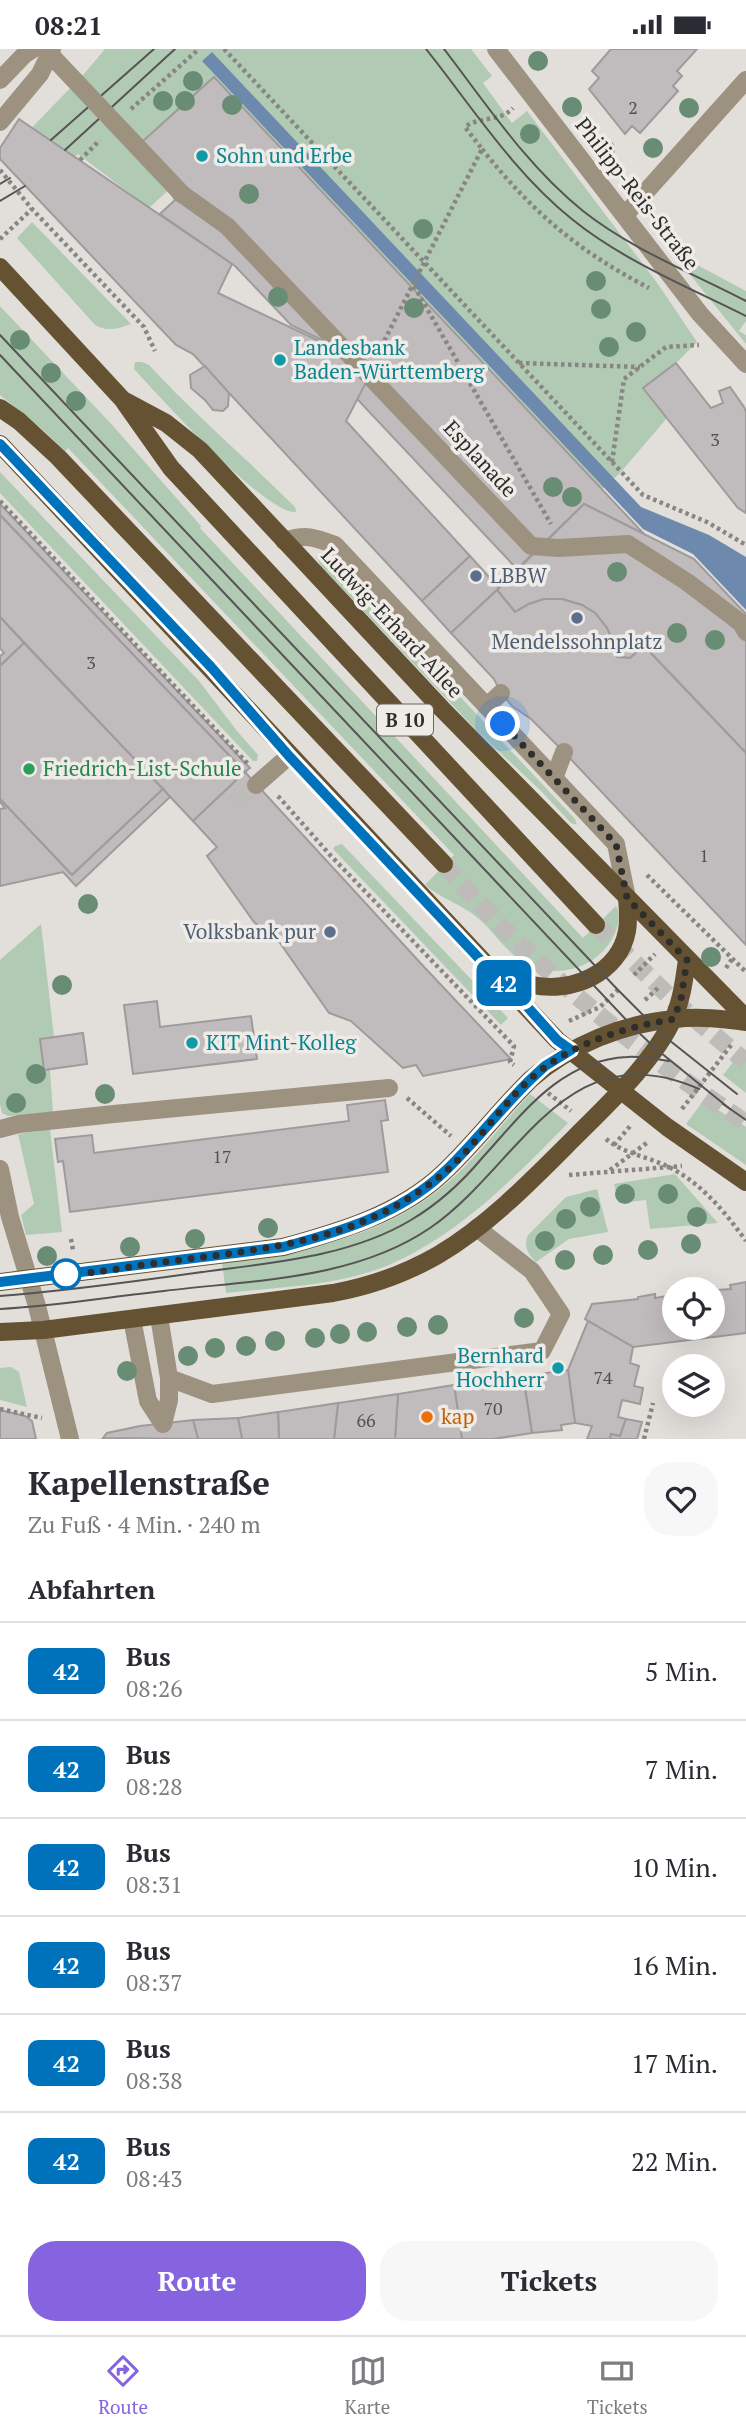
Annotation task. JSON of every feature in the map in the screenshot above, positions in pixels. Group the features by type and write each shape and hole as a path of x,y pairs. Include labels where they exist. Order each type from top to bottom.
{"main road":[{"name":"Ludwig-Erhard-Allee","path":"0,267 123,400 166,423 200,450 442,709 687,960 744,1025"},
{"name":"B 10","path":"123,400 179,477 596,925"},
{"path":"0,408 19,421 58,457 444,864"},
{"path":"0,444 557,1040 667,1127 746,1182"},
{"path":"489,969 532,985 558,986 588,980 601,972 621,948 627,934 629,918 627,898"},
{"path":"0,1332 43,1330 309,1297 380,1283 438,1255 477,1228 536,1176 621,1091 674,1019 681,999 687,960"},
{"path":"0,1282 283,1247 327,1235 361,1223 419,1192 466,1150 531,1079 545,1066 571,1050 632,1026 674,1019 713,1019 744,1025"}],"street":[{"path":"0,80 24,54 33,49"},
{"name":"Esplanade","path":"45,49 181,194 227,226"},
{"path":"0,122 40,73 52,49"},
{"name":"Philipp-Reis-Straße","path":"496,49 725,343 746,364"},
{"path":"625,215 746,80"},
{"name":"Esplanade","path":"203,195 227,226 531,546 559,548 628,544 687,582 741,623 746,632"},
{"path":"284,541 301,535 335,545 616,844 627,898"},
{"path":"487,706 501,693"},
{"path":"554,778 564,752"},
{"path":"256,785 289,756"},
{"path":"0,1129 114,1114 389,1088"},
{"path":"0,1169 10,1217 43,1330 68,1431"},
{"path":"169,1378 212,1394 542,1351 561,1314 532,1271 477,1228"},
{"path":"132,1319 148,1401 163,1424 169,1400 169,1378 159,1315"}],"path":[{"path":"127,113 198,49"},
{"path":"224,49 643,495 707,522 746,545"},
{"path":"504,116 474,121 465,127 527,203 564,235 606,264 657,292"},
{"path":"80,160 108,132"},
{"path":"381,347 482,149"},
{"path":"0,170 32,209 144,327 155,351"},
{"path":"0,239 32,209"},
{"path":"414,285 551,522"},
{"path":"612,463 624,379 666,347 725,343"},
{"path":"519,363 641,367"},
{"path":"644,872 746,972"},
{"path":"610,1170 667,1127 744,1025"},
{"path":"531,1079 614,1145 671,1167 693,1181 722,1208 746,1241"},
{"path":"389,1088 398,1090 466,1150"},
{"path":"581,1175 610,1170 671,1167"},
{"path":"71,1239 73,1254"},
{"path":"644,1439 653,1403"},
{"path":"0,1409 68,1431"}],"green space":[{"path":"105,49 471,49 492,76 483,83 512,123 527,111 658,284 697,342 676,363 643,388 667,418 620,473 602,489 640,532 584,504 559,527 200,161 149,208 78,154 40,189 6,154"},
{"path":"32,222 131,324 113,329 95,325 17,238"},
{"path":"671,251 746,291 746,321 739,331 746,335 746,344"},
{"path":"0,306 114,427 200,528 583,938 616,906 619,914 617,928 603,951 582,966 570,969 558,971 533,967 515,957 473,914 425,885 454,855 68,448 65,451 0,395"},
{"path":"135,362 149,365 184,402 295,507 296,512 282,508 262,495 213,452 134,369"},
{"path":"0,472 199,681 258,755 257,761 253,761 0,493"},
{"path":"320,552 327,555 575,819 577,825 571,823 477,731 321,566 316,557"},
{"path":"342,844 508,1018 501,1025 333,849"},
{"path":"41,924 54,1037 40,1040 44,1070 50,1070 53,1112 8,1116 2,1113 0,1104 0,960"},
{"path":"741,1052 746,1057 746,1093 723,1075"},
{"path":"530,1094 568,1123 485,1203 439,1237 415,1252 370,1272 309,1285 226,1293 222,1262 282,1253 340,1239 395,1218 421,1202 446,1184 468,1163"},
{"path":"703,1101 746,1127 746,1165 686,1124"},
{"path":"50,1129 62,1232 26,1235 21,1215 34,1204 18,1134"},
{"path":"675,1174 718,1223 650,1229 646,1200 619,1203 614,1184"},
{"path":"597,1189 608,1232 569,1239 536,1262 527,1250 528,1235 566,1197"},
{"path":"11,1367 19,1372 27,1407 0,1400 0,1368"}],"water":[{"path":"212,52 641,507 709,535 746,557 746,610 693,554 643,529 202,61"}],"building":[{"path":"611,49 697,49 677,71 682,76 673,86 678,91 640,133 632,126 625,134 589,89 599,78 592,71"},
{"path":"214,77 644,534 584,504 517,569 345,386 309,369 324,341 291,325 235,266 160,214 175,200 143,141"},
{"name":"Landesbank Baden-Württemberg","path":"19,119 232,264 218,293 374,367 346,421 470,556 422,601 193,354 176,345 0,159 0,148"},
{"path":"676,363 711,408 723,403 719,391 730,387 744,407 746,513 738,508 643,388"},
{"path":"205,366 229,393 228,406 223,411 213,410 191,388 190,375"},
{"path":"0,504 250,768 245,772 0,515"},
{"path":"584,504 694,559 746,614 746,753 644,646 630,658 617,657 607,628 595,613 582,605 562,599 544,599 515,612 497,590"},
{"path":"0,515 245,772 193,821 0,617"},
{"path":"470,556 499,588 451,633 422,601"},
{"path":"497,590 515,612 544,599 562,599 582,605 595,613 607,628 617,657 630,658 644,646 746,753 746,945 564,752 531,719 512,706 494,679 451,633"},
{"path":"0,617 24,643 0,666 0,656 4,653 0,648"},
{"path":"24,643 163,789 72,875 0,799 0,666"},
{"name":"Volksbank pur","path":"245,772 511,1059 423,1076 416,1065 403,1068 351,1021 329,1013 280,943 254,922 207,856 217,847 193,821"},
{"path":"163,789 170,797 76,886 63,872 0,886 0,809 5,808 0,799 72,875"},
{"name":"KIT Mint-Kolleg","path":"157,1001 160,1027 251,1016 257,1059 133,1074 124,1005"},
{"path":"83,1033 87,1064 44,1070 40,1039"},
{"path":"385,1100 388,1120 381,1121 388,1172 70,1212 63,1161 58,1162 55,1139 92,1135 94,1153 349,1121 347,1105"},
{"path":"746,1282 746,1333 725,1336 725,1289 731,1289 730,1285"},
{"path":"655,1294 655,1298 662,1297 662,1340 690,1340 633,1347 585,1319 592,1304 638,1299"},
{"path":"588,1321 633,1347 630,1363 639,1366 634,1386 643,1388 640,1404 622,1400 618,1417 626,1419 620,1436 611,1434 610,1439 587,1439 592,1426 575,1423 568,1370"},
{"path":"568,1370 575,1423 561,1425 562,1430 532,1433 523,1376"},
{"path":"523,1376 532,1433 493,1439 462,1439 454,1385"},
{"name":"kap","path":"454,1385 462,1439 395,1439 398,1394"},
{"path":"398,1394 395,1439 334,1439 338,1403"},
{"path":"338,1403 334,1439 279,1439 278,1412"},
{"path":"0,1410 25,1416 32,1421 36,1439 0,1439"},
{"path":"278,1412 279,1439 242,1439 238,1418"},
{"path":"238,1418 242,1439 198,1439 193,1420"},
{"path":"626,1419 642,1422 637,1439 610,1439 611,1434 620,1436"},
{"path":"193,1420 198,1439 103,1438 107,1433 140,1426"}],"tunnel":[{"path":"234,804 256,785"},
{"path":"444,864 512,937 586,1004 665,1066 746,1123"},
{"path":"596,925 675,1002 746,1062"}],"tram line":[{"path":"51,140 154,49"},
{"path":"65,150 175,49"},
{"path":"426,49 513,161 573,220 635,261 746,316"},
{"path":"444,49 526,155 583,211 641,249 746,301"},
{"path":"0,184 10,178"},
{"path":"0,201 25,186"},
{"path":"0,335 618,990 664,1036 737,1094"},
{"path":"0,355 632,1026 730,1109"},
{"path":"0,1296 278,1262 361,1243 411,1220 440,1199 467,1175 529,1107 563,1078 604,1060 632,1057 669,1061"},
{"path":"0,1309 267,1280 336,1268 369,1258 430,1228 462,1202 548,1113 579,1091 613,1077 653,1075 699,1089"},
{"path":"723,1104 746,1120"}],"bus line":[{"name":"42","path":"0,444 211,667 289,756 489,969 557,1040 571,1050 545,1066 531,1079 441,1175 419,1192 361,1223 283,1247 0,1282"}],"place":[{"name":"Sohn und Erbe","path":"202,156"},
{"name":"Landesbank Baden-Württemberg","path":"280,360"},
{"name":"LBBW","path":"476,576"},
{"name":"Mendelssohnplatz","path":"577,618"},
{"name":"Friedrich-List-Schule","path":"29,769"},
{"name":"Volksbank pur","path":"330,932"},
{"name":"KIT Mint-Kolleg","path":"192,1043"},
{"name":"Bernhard Hochherr","path":"558,1368"},
{"name":"kap","path":"427,1417"}],"route":[{"path":"66,1274 283,1247 361,1223 419,1192 441,1175 545,1066 571,1050 632,1026 674,1019 681,999 687,960 627,898 616,844 503,724"}]}
